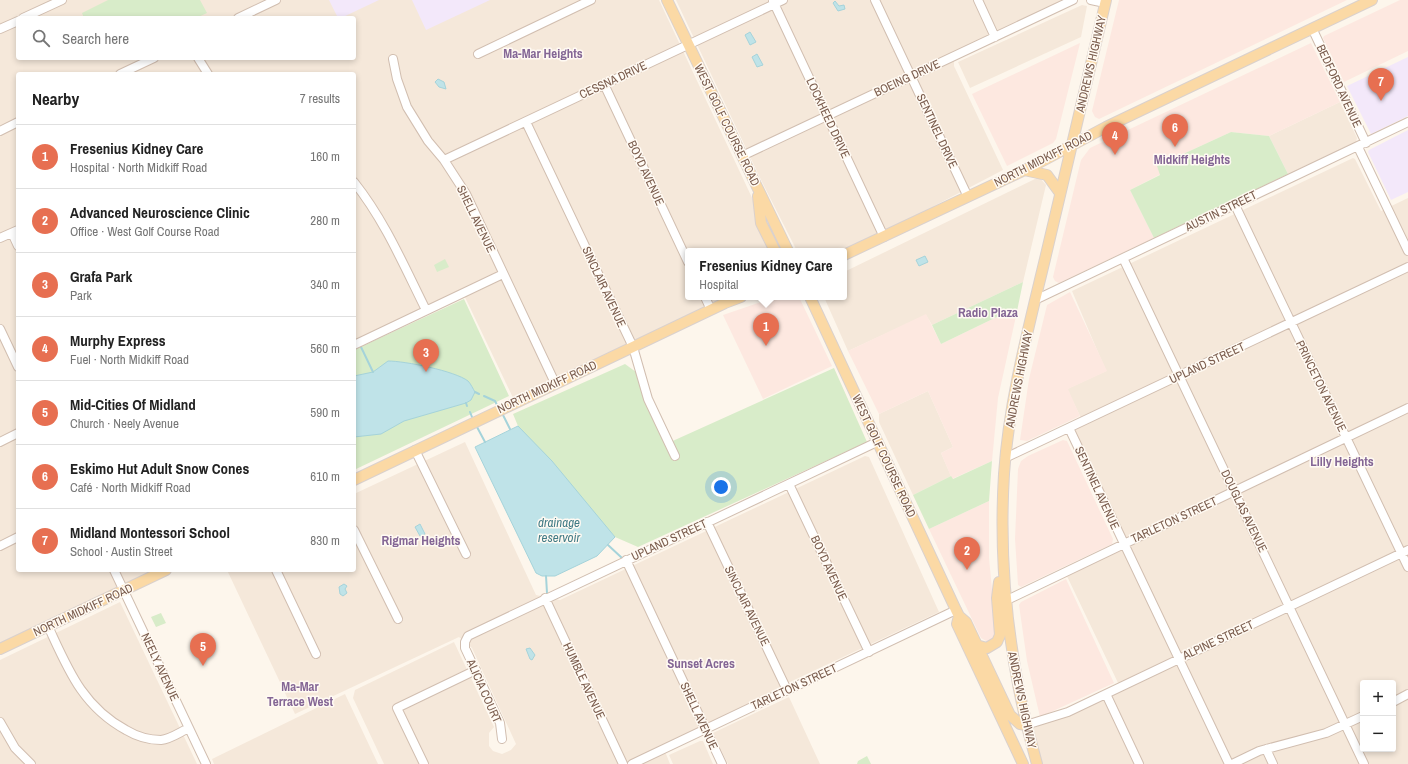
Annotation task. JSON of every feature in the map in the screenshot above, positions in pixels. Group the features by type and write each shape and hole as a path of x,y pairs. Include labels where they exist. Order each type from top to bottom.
{"main road":[{"name":"WEST GOLF COURSE ROAD","path":"667,0 787,248"},
{"name":"NORTH MIDKIFF ROAD","path":"847,254 1024,170 1072,145 1372,0"},
{"name":"ANDREWS HIGHWAY","path":"1037,764 1017,688 1005,600 1002,563 1003,501 1006,458 1014,393 1105,2"},
{"path":"1024,170 1047,175 1060,193"},
{"path":"758,188 761,223 774,248"},
{"name":"NORTH MIDKIFF ROAD","path":"356,479 734,300"},
{"name":"WEST GOLF COURSE ROAD","path":"812,301 958,613 966,622 1010,715 1020,724 1026,725"},
{"path":"976,645 984,648 990,648 997,642 1000,635 997,598 1002,563"},
{"name":"NORTH MIDKIFF ROAD","path":"0,650 162,572"},
{"name":"WEST GOLF COURSE ROAD","path":"958,613 957,624 1023,764"}],"street":[{"path":"28,16 62,0"},
{"path":"242,16 276,0"},
{"path":"478,54 591,0"},
{"name":"CESSNA DRIVE","path":"444,160 526,122 773,2 783,0"},
{"name":"SENTINEL DRIVE","path":"875,0 968,197"},
{"path":"978,0 995,37"},
{"name":"BOEING DRIVE","path":"742,156 1072,0"},
{"path":"1091,0 1105,2"},
{"name":"LOCKHEED DRIVE","path":"773,2 884,237"},
{"path":"0,29 16,22"},
{"name":"BEDFORD AVENUE","path":"1312,28 1408,251"},
{"name":"SHELL AVENUE","path":"393,59 397,79 407,107 428,141 444,160 466,194 555,384"},
{"path":"124,72 150,60"},
{"path":"199,60 207,72"},
{"name":"BOYD AVENUE","path":"604,84 685,256"},
{"name":"SINCLAIR AVENUE","path":"526,122 633,347 648,399 675,456"},
{"name":"AUSTIN STREET","path":"1035,300 1408,122"},
{"path":"0,131 16,123"},
{"path":"356,184 370,202 393,242 426,310"},
{"name":"PRINCETON AVENUE","path":"1235,205 1346,438 1405,551 1408,567"},
{"path":"0,238 15,231"},
{"name":"DOUGLAS AVENUE","path":"1123,258 1364,764"},
{"name":"UPLAND STREET","path":"1006,458 1408,267"},
{"path":"356,344 503,274"},
{"path":"706,300 711,310"},
{"path":"1,335 16,363"},
{"name":"TARLETON STREET","path":"1005,600 1408,408"},
{"name":"SENTINEL AVENUE","path":"1069,428 1178,659 1230,764"},
{"path":"0,442 16,434"},
{"name":"UPLAND STREET","path":"465,642 468,636 545,598 877,442"},
{"path":"415,450 466,554"},
{"name":"BOYD AVENUE","path":"789,484 869,652"},
{"name":"SINCLAIR AVENUE","path":"707,522 787,690"},
{"path":"356,534 398,619"},
{"path":"0,546 16,538"},
{"name":"ALPINE STREET","path":"1026,725 1068,712 1405,551"},
{"name":"SHELL AVENUE","path":"626,560 722,764"},
{"name":"NEELY AVENUE","path":"115,572 206,764"},
{"path":"277,572 316,654"},
{"name":"HUMBLE AVENUE","path":"545,598 623,764"},
{"name":"TARLETON STREET","path":"632,764 869,652 958,613"},
{"path":"48,626 71,674 83,694 94,708 114,723 146,739 161,740 170,738 189,728"},
{"name":"ALICIA COURT","path":"465,642 465,648 500,723 502,739"},
{"path":"424,764 397,708 476,670"},
{"path":"1106,694 1139,764"},
{"path":"1396,700 1408,694"},
{"path":"1230,764 1266,749 1310,739 1360,717"},
{"path":"0,722 15,748 31,764"},
{"path":"1266,749 1273,764"}],"shaded area":[{"path":"0,0 659,0 776,248 685,248 685,300 726,300 515,402 463,293 356,344 356,72 16,72 16,572 154,572 0,646"},
{"path":"329,0 379,0 345,16 337,16"},
{"path":"412,0 490,0 426,30"},
{"path":"676,0 1074,0 954,57 954,66 1003,170 847,251 847,248 795,248 762,182"},
{"path":"1119,0 1347,0 1099,119 1095,117 1092,111"},
{"path":"1400,0 1408,0 1408,51 1344,82 1323,38 1324,36"},
{"path":"1082,5 1087,6 1081,37 970,88 958,62"},
{"path":"1080,43 1056,139 1053,143 1007,166 972,94"},
{"path":"1311,43 1340,102 1269,136 1231,132 1157,166 1161,174 1130,190 1154,238 1059,283 1055,281 1053,277 1081,160 1090,148"},
{"path":"1408,57 1408,116 1371,134 1347,86"},
{"path":"1340,102 1357,138 1356,142 1288,174 1269,136"},
{"path":"1408,130 1408,192 1391,200 1368,152 1369,150"},
{"path":"1353,158 1355,159 1381,211 1408,198 1408,764 1038,764 1028,731 1120,687 1065,572 1123,544 1069,429 1083,422 1067,389 1106,371 1072,291"},
{"path":"1039,177 1046,185 1023,282 932,325 926,315 848,351 825,300 847,300 847,271"},
{"path":"1070,292 1107,371 1068,389 1080,416 1027,441 1020,440 1029,379 1047,305"},
{"path":"767,300 800,300 832,366 763,399 723,315"},
{"path":"926,314 941,344 1003,314 1016,316 998,398 992,461 952,479 941,453 953,447 928,391 879,414 848,351"},
{"path":"928,391 953,447 941,453 951,476 913,495 879,422 879,414"},
{"path":"1063,440 1067,441 1113,539 1112,544 1021,587 1018,585 1015,539 1018,469 1021,461 1028,456"},
{"path":"465,442 536,595 560,600 865,456 869,457 939,612 792,681 704,730 664,749 670,764 384,764 353,698 355,690 454,642 494,727 489,733 489,746 493,751 502,754 511,750 516,744 472,648 459,637 295,714 228,572 356,572 356,493"},
{"path":"989,501 989,558 996,631 995,636 988,642 981,638 929,529"},
{"path":"1066,579 1114,683 1040,717 1027,661 1019,605 1021,602"},
{"path":"120,602 197,764 0,764 0,660"},
{"path":"345,694 378,764 214,764 212,759"},
{"path":"789,697 820,764 728,764 713,733"},
{"path":"703,741 713,764 673,764 669,755"}],"green space":[{"path":"108,0 200,0 207,13 200,16 83,16 82,13"},
{"path":"1231,132 1269,136 1288,174 1154,238 1130,190 1160,175 1157,166"},
{"path":"445,259 449,267 437,272 434,265"},
{"path":"1023,282 1016,316 1003,314 941,344 932,325"},
{"path":"464,299 509,396 356,469 356,349"},
{"path":"625,364 636,372 646,402 666,444 834,368 867,442 638,547 615,537 518,426 513,414"},
{"path":"992,461 989,501 929,529 913,495 951,476 953,479"},
{"path":"161,613 166,623 156,627 151,617"},
{"path":"867,756 871,764 857,764 858,761"}],"water":[{"path":"835,1 839,6 844,5 845,9 838,11 833,3"},
{"path":"750,32 756,42 750,45 745,35"},
{"path":"757,54 763,65 757,67 752,57"},
{"path":"438,79 444,82 446,89 439,87 435,82"},
{"path":"925,256 928,262 919,266 916,260"},
{"path":"388,361 417,365 441,370 462,377 468,381 475,392 471,400 466,403 404,421 381,434 356,437 356,376 373,372"},
{"name":"drainage reservoir","path":"518,426 552,461 615,537 597,556 555,576 542,576 536,573 475,447"},
{"path":"420,524 425,534 420,536 415,527"},
{"path":"344,584 347,586 345,589 347,593 343,596 340,594 339,587"},
{"path":"530,648 535,655 532,660 530,659 526,649"}],"waterway":[{"path":"361,347 373,372"},
{"path":"475,392 479,394"},
{"path":"484,396 495,401 497,405"},
{"path":"470,412 472,417"},
{"path":"503,415 510,429"},
{"path":"477,427 485,442"},
{"path":"608,545 622,558"},
{"path":"546,576 547,593"}],"place":[{"name":"Midland Montessori School","path":"1381,101"},
{"name":"Eskimo Hut Adult Snow Cones","path":"1175,147"},
{"name":"Murphy Express","path":"1115,155"},
{"name":"Fresenius Kidney Care","path":"766,346"},
{"name":"Grafa Park","path":"426,372"},
{"name":"Advanced Neuroscience Clinic","path":"967,570"},
{"name":"Mid-Cities Of Midland","path":"203,666"}],"district":[{"name":"Ma-Mar Heights","path":"543,53"},
{"name":"Midkiff Heights","path":"1192,159"},
{"name":"Radio Plaza","path":"988,312"},
{"name":"Lilly Heights","path":"1342,461"},
{"name":"Rigmar Heights","path":"421,540"},
{"name":"Sunset Acres","path":"701,663"},
{"name":"Ma-Mar Terrace West","path":"300,694"}]}
